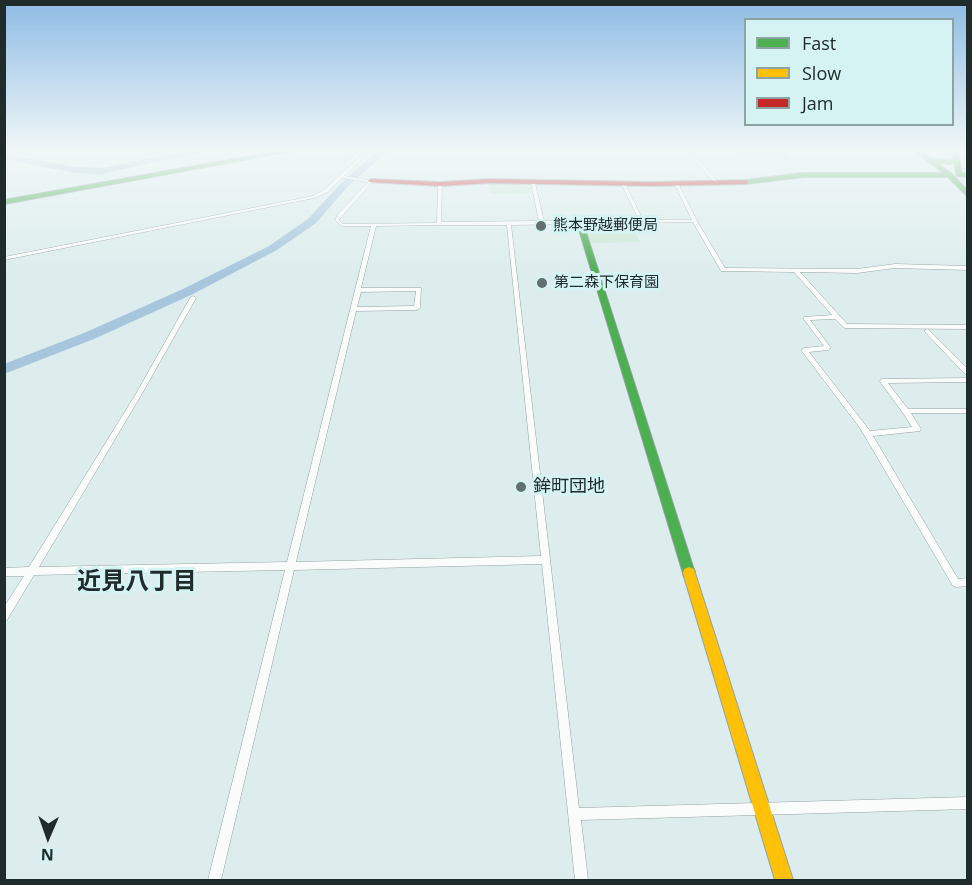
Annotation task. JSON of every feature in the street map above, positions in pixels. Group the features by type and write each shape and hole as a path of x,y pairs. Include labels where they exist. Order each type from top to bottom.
{"main road":[{"path":"4,202 64,191"},
{"path":"580,223 784,880"}],"street":[{"path":"4,259 314,197 325,191"},
{"path":"362,191 337,220 342,225 695,221"},
{"path":"439,224 440,191"},
{"path":"534,191 542,223"},
{"path":"627,191 642,222"},
{"path":"680,191 723,270 857,271 895,266 968,268"},
{"path":"509,224 581,880"},
{"path":"214,880 374,225"},
{"path":"796,271 845,326 968,327"},
{"path":"353,309 417,308 419,289 358,290"},
{"path":"4,617 140,392 194,297"},
{"path":"837,317 806,318 828,348 804,350 868,434 956,583 968,582"},
{"path":"927,331 968,373"},
{"path":"868,434 917,429 883,381 968,380"},
{"path":"906,411 968,411"},
{"path":"4,572 546,560"},
{"path":"574,814 968,803"}],"green space":[{"path":"491,191 531,193 491,194"},
{"path":"587,234 636,234 640,242 589,243"}],"waterway":[{"path":"4,369 89,336 187,292 273,248 312,221 339,191"}],"traffic: fast":[{"path":"4,202 64,191"},
{"path":"965,191 968,195"},
{"path":"580,223 689,573"}],"traffic: slow":[{"path":"689,573 784,880"}],"place":[{"name":"熊本野越郵便局","path":"541,226"},
{"name":"第二森下保育園","path":"542,283"},
{"name":"鉾町団地","path":"521,487"}],"district":[{"name":"近見八丁目","path":"137,582"}]}
